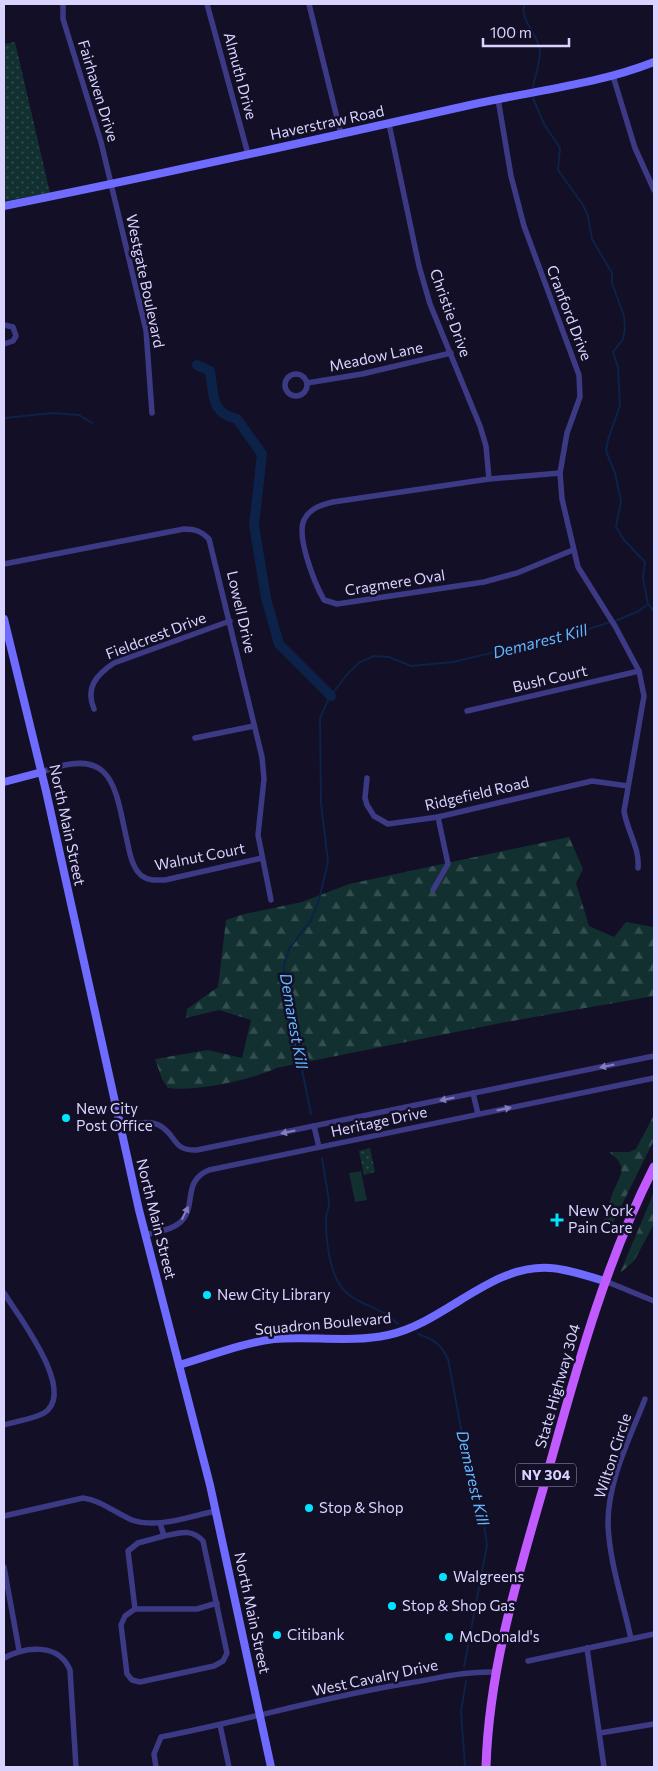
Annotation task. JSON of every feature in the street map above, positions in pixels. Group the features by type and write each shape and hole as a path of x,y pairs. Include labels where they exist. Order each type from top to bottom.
{"main road":[{"name":"State Highway 304","path":"486,1767 496,1672 516,1582 582,1350 605,1281 629,1220 654,1167"}],"street":[{"name":"Fairhaven Drive","path":"63,4 63,19 101,142 111,185"},
{"name":"Almuth Drive","path":"207,4 248,154"},
{"path":"309,4 340,134"},
{"name":"Haverstraw Road","path":"4,206 111,185 613,76 654,62"},
{"path":"613,76 635,148 654,190"},
{"name":"Cranford Drive","path":"498,100 511,176 524,226 579,375 580,397 567,433 560,473 562,498 573,550 578,567 614,625 639,671 642,681 644,704 624,811 626,825 639,857 638,868"},
{"name":"Christie Drive","path":"389,124 419,266 430,304 480,426 486,446 489,479"},
{"name":"Westgate Boulevard","path":"111,185 146,330 152,413"},
{"path":"4,325 12,327 16,336 13,341 4,344"},
{"name":"Meadow Lane","path":"307,383 362,374 450,354"},
{"name":"Cragmere Oval","path":"560,473 489,479 333,502 315,507 304,520 301,532 315,585 324,600 337,604 484,582 517,573 573,550"},
{"name":"Lowell Drive","path":"4,564 193,529 202,532 212,548 264,768 258,835 271,900"},
{"name":"North Main Street","path":"4,619 42,772 120,1130 216,1511 271,1767"},
{"name":"Fieldcrest Drive","path":"94,709 91,701 91,686 97,677 114,663 230,621"},
{"name":"Bush Court","path":"467,712 639,671"},
{"path":"195,738 254,726"},
{"name":"Walnut Court","path":"42,772 82,764 95,766 107,774 115,790 130,857 142,876 153,880 165,880 262,858"},
{"path":"4,782 42,772"},
{"name":"Ridgefield Road","path":"367,778 365,798 367,805 374,816 388,824 438,817 592,781 628,786"},
{"path":"433,890 448,864 438,817"},
{"name":"Heritage Drive","path":"120,1130 142,1123 156,1124 164,1128 178,1146 193,1150 654,1056"},
{"name":"Heritage Drive","path":"145,1235 172,1228 182,1220 188,1210 192,1186 202,1173 212,1169 654,1078"},
{"path":"474,1093 478,1114"},
{"path":"314,1126 319,1147"},
{"name":"Squadron Boulevard","path":"180,1365 263,1341 292,1338 367,1338 401,1332 421,1324 503,1276 517,1271 551,1268 605,1281"},
{"path":"605,1281 654,1300"},
{"path":"4,1294 48,1363 53,1393 53,1402 45,1412 4,1425"},
{"name":"Wilton Circle","path":"631,1639 610,1542 608,1522 614,1484 645,1399"},
{"path":"4,1516 82,1498 92,1499 131,1519 144,1523 160,1523 216,1511"},
{"path":"160,1523 164,1536"},
{"path":"135,1609 128,1551 138,1543 187,1531 196,1533 203,1541 227,1653 223,1661 214,1666 140,1682 132,1680 127,1674 122,1626 125,1616 135,1609 197,1609 216,1603"},
{"path":"4,1567 19,1650"},
{"path":"528,1661 654,1634"},
{"path":"588,1648 604,1767"},
{"path":"4,1658 19,1650 50,1650 67,1662 70,1670 76,1767"},
{"name":"West Cavalry Drive","path":"156,1767 154,1754 161,1737 260,1716 380,1687 459,1674 496,1672"},
{"path":"600,1733 654,1724"},
{"path":"220,1725 229,1767"}],"green space":[{"path":"15,42 50,193 4,201 4,44"},
{"path":"569,837 583,869 576,883 589,926 614,937 626,922 654,927 654,996 506,1022 276,1068 253,1077 207,1087 168,1088 162,1079 155,1059 208,1050 242,1058 251,1020 219,1010 186,1018 187,1009 218,987 226,920 244,914 302,902 349,884"},
{"path":"654,1115 654,1140 613,1223 601,1229 621,1174 620,1163 609,1152 629,1152 636,1149"},
{"path":"370,1148 375,1172 364,1175 359,1151"},
{"path":"361,1171 367,1200 355,1202 349,1173"},
{"path":"654,1192 654,1224 634,1261 620,1273"}],"waterway":[{"name":"Demarest Kill","path":"524,4 525,17 537,39 540,52 533,87"},
{"name":"Demarest Kill","path":"533,98 544,124 560,148 558,170 583,205 588,216 592,239 612,273 612,283 624,316 625,329 623,339 613,352 618,367 620,405 606,451 615,473 621,501 616,527 624,540 645,562 643,578 648,604"},
{"path":"197,365 210,371 213,395 218,407 228,416 237,419 262,454 254,525 266,598 279,644 331,696"},
{"path":"4,418 53,413 79,415 92,423"},
{"path":"648,604 654,611"},
{"name":"Demarest Kill","path":"615,621 639,611 648,604"},
{"name":"Demarest Kill","path":"311,1114 285,986 284,965 289,949 311,920 319,900 328,862 321,803 320,718 329,698 349,672 360,662 374,656 389,657 411,666 453,662 583,631 610,622"},
{"name":"Demarest Kill","path":"322,1158 329,1204 326,1219 328,1246 334,1274 348,1294 392,1318 398,1324"},
{"name":"Demarest Kill","path":"418,1334 436,1343 448,1359 467,1460 482,1509 487,1545 464,1667"},
{"name":"Demarest Kill","path":"465,1767 461,1712 466,1681"}],"place":[{"name":"New City Post Office","path":"66,1118"},
{"name":"New York Pain Care","path":"557,1220"},
{"name":"New City Library","path":"207,1295"},
{"name":"Stop & Shop","path":"309,1508"},
{"name":"Walgreens","path":"443,1577"},
{"name":"Stop & Shop Gas","path":"392,1606"},
{"name":"Citibank","path":"277,1635"},
{"name":"McDonald's","path":"449,1637"}]}
